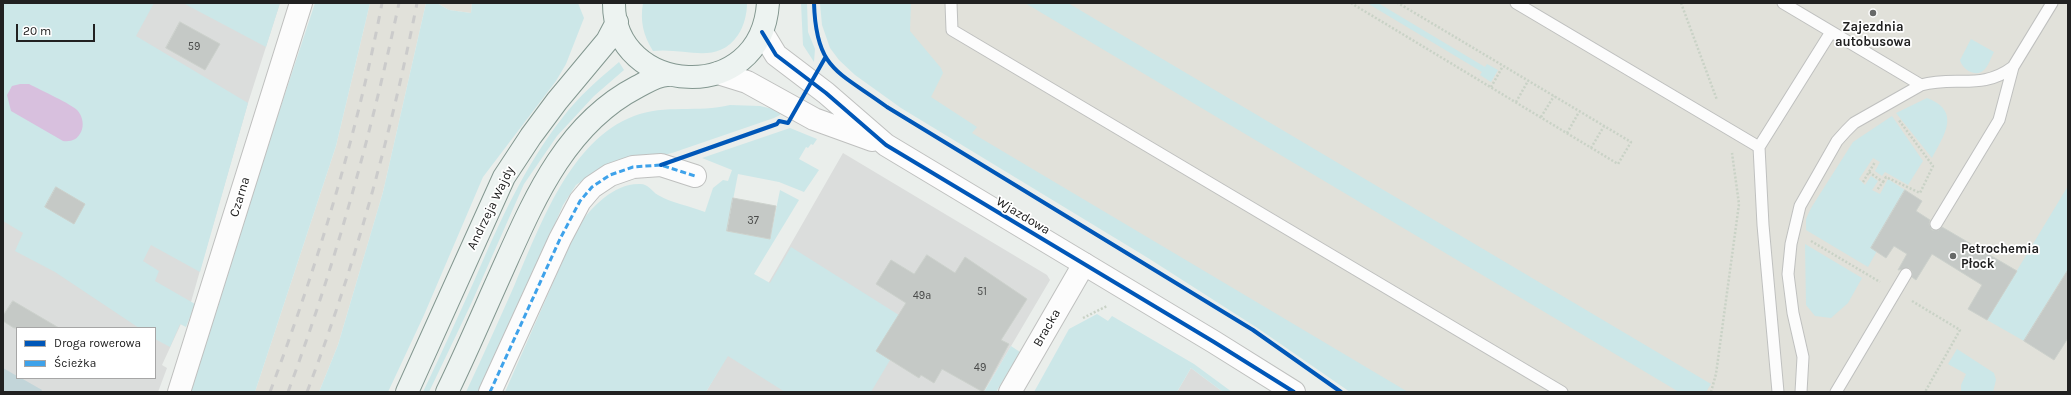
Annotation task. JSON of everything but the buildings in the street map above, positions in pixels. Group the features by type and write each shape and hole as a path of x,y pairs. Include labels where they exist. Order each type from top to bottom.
{"main road":[{"name":"Andrzeja Wajdy","path":"447,392 524,221 559,157 575,136 610,104 644,83 661,75 685,78 701,77 718,73 739,62 756,43 762,32 767,15 768,3"},
{"name":"Andrzeja Wajdy","path":"616,13 623,36 642,60 668,75"},
{"name":"Andrzeja Wajdy","path":"407,392 504,177 552,107 607,41 616,13"}],"street":[{"name":"Czarna","path":"179,392 301,3"},
{"name":"Wjazdowa","path":"762,32 776,55 826,93 886,145 1294,392"},
{"name":"Wjazdowa","path":"718,73 747,82 814,119 886,145"},
{"path":"490,392 560,239 580,201 592,187 610,175 633,168 661,165 695,176"},
{"name":"Bracka","path":"1010,392 1084,264"}],"lane":[{"path":"951,3 952,30 1562,392"},
{"path":"1516,3 1759,147"},
{"path":"1783,3 1922,85"},
{"path":"1936,224 1998,120 2013,67 2052,3"},
{"path":"1778,392 1763,226 1759,147 1831,32"},
{"path":"1801,392 1803,357 1793,313 1788,274 1793,234 1800,206 1837,141 1854,122 1922,85 1933,82 1988,80 2002,75 2013,67"},
{"path":"1836,392 1906,274"}],"path":[{"path":"1351,3 1618,164 1631,142 1398,3"},
{"path":"1681,3 1728,129 1739,204 1717,366 1711,392"},
{"path":"1491,87 1503,66"},
{"path":"1516,102 1528,81"},
{"path":"1541,117 1554,96"},
{"path":"1877,190 1886,177 1920,193 1933,166 1887,104"},
{"path":"1567,133 1580,112"},
{"path":"1591,148 1604,126"},
{"path":"1863,182 1875,162"},
{"path":"1869,172 1883,182"},
{"path":"1737,219 1763,226"},
{"path":"1793,234 1805,237 1960,330 1925,392"}],"shaded area":[{"path":"3,3 280,3 248,103 191,302 162,365 167,368 158,392 3,392"},
{"path":"3,3 154,3 136,36 248,103 200,272 151,245 143,261 159,271 155,281 195,304 186,327 180,324 170,347 156,340 156,327 138,327 55,272 15,251 23,233 3,221"},
{"path":"183,3 280,3 266,47"},
{"path":"315,3 370,3 336,146 255,392 191,392 246,212"},
{"path":"370,3 426,3 383,192 338,345 319,392 255,392 336,146"},
{"path":"426,3 437,3 449,10 471,13 472,3 578,3 584,18 566,64 556,81 483,177 424,315 388,392 319,392 338,345 383,192"},
{"path":"437,3 472,3 471,13 449,10"},
{"path":"643,3 747,3 746,16 742,28 730,44 720,50 710,53 700,53 665,50 653,51 643,28"},
{"path":"801,3 807,3 808,32 815,49 814,62 803,45"},
{"path":"820,3 911,3 910,31 941,68 943,73 931,97 977,127 972,133 1408,392 1350,392 1259,329 1148,258 901,108 855,75 839,60 830,48 822,25"},
{"path":"829,3 2068,3 2068,392 1373,392 857,69"},
{"path":"1025,3 1068,3 1711,384 1706,392 1679,392"},
{"path":"1367,3 1378,3 1485,67 1487,64 1498,70 1491,82 1480,75 1482,72"},
{"path":"1971,39 1994,52 1986,67 1978,73 1970,72 1963,67 1960,60"},
{"path":"619,62 624,70 594,96 557,136 524,184 471,304 429,392 423,392 503,216 525,175 549,135 563,117 582,95"},
{"path":"29,84 75,108 81,116 83,124 82,130 78,137 71,141 63,141 11,111 7,95 12,86"},
{"path":"1927,98 1938,103 1944,109 1947,116 1945,132 1932,158 1896,113"},
{"path":"730,105 760,106 782,111 780,115 774,118 672,153 597,171 576,185 563,205 538,263 478,392 466,392 547,212 560,187 575,164 592,144 612,128 634,116 646,112"},
{"path":"1892,116 1923,161 1908,185 1885,172 1882,176 1875,171 1880,162 1873,158 1859,179 1865,185 1871,176 1878,181 1872,190 1880,194 1888,179 1905,190 1878,236 1883,240 1868,267 1806,230 1806,219 1811,208 1853,142"},
{"path":"790,128 817,139 813,145 811,144 808,148 806,147 799,159 819,170 804,192 779,182 738,174 727,231 770,239 780,190 799,200 754,274 770,283 791,247 921,329 887,333 876,351 890,360 871,392 785,392 728,356 706,392 505,392 578,226 597,204 621,187 643,184 648,186 658,195 669,200 705,212 713,188 723,180 728,181 732,170 702,158"},
{"path":"843,153 1047,275 1050,280 984,392 706,392"},
{"path":"2068,186 2068,284 2061,280 2024,341 1987,320"},
{"path":"1805,244 1862,278 1848,303 1831,318 1815,316 1806,305"},
{"path":"1097,314 1108,321 1112,316 1194,364 1232,392 1223,392 1191,368 1177,392 1034,392 1069,329"},
{"path":"1011,346 1020,352 996,392 984,392"},
{"path":"1957,349 1994,373 1996,380 1993,392 1961,392 1961,385 1966,374 1948,364"},
{"path":"3,368 16,375 16,379 23,379 42,390 41,392 3,392"},
{"path":"1191,368 1223,392 1177,392"}],"railway":[{"path":"270,392 304,297 334,200 361,102 382,3"},
{"path":"288,392 321,296 351,199 364,151 399,3"},
{"path":"307,392 341,296 370,199 396,101 417,3"}],"marked path":[{"path":"490,392 560,239 580,201 592,187 610,175 633,167 661,165 695,176"}],"cycle path":[{"path":"814,3 819,42 825,56 833,67 855,85 887,107 1253,330 1341,392"},
{"path":"762,32 776,55 826,93 886,145 1214,342 1294,392"},
{"path":"661,165 777,124 779,121 788,123 825,58"}],"place":[{"name":"Zajezdnia autobusowa","path":"1873,13"},
{"name":"Petrochemia Płock","path":"1953,256"}]}
